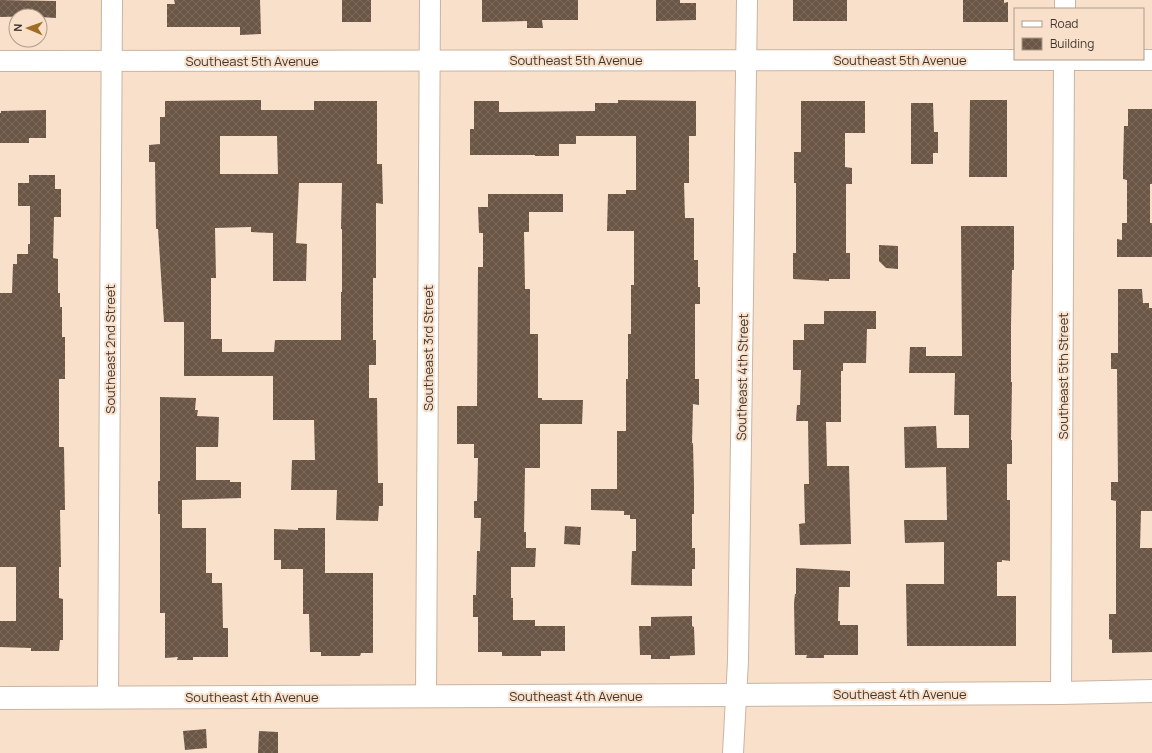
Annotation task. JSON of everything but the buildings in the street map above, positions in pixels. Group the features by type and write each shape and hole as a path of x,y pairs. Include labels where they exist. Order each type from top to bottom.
{"main road":[{"name":"Southeast 4th Avenue","path":"0,698 736,695 1152,691"}],"street":[{"name":"Southeast 2nd Street","path":"108,698 112,0"},
{"name":"Southeast 3rd Street","path":"426,696 430,0"},
{"name":"Southeast 4th Street","path":"733,753 738,646 748,0"},
{"name":"Southeast 5th Street","path":"1061,693 1064,60"},
{"name":"Southeast 5th Avenue","path":"0,61 1152,60"}]}
